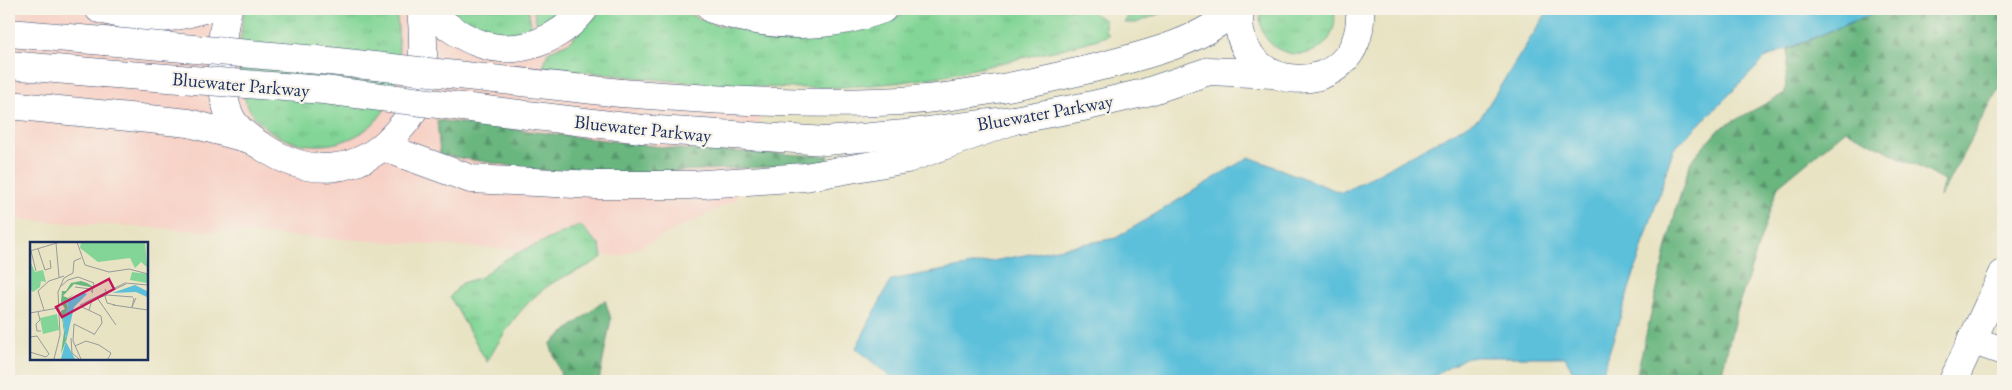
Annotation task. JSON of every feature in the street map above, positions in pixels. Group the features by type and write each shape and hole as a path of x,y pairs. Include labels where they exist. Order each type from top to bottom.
{"street":[{"path":"99,9 140,19 173,19 204,9"},
{"path":"228,9 222,28 222,89 233,122 249,139"},
{"path":"9,105 189,122 249,139 287,162 322,168 353,163 383,147 407,120 418,96 423,25 421,9"},
{"path":"426,9 467,38 480,44 506,48 526,46 552,37 574,21 584,9"},
{"path":"712,9 749,20 792,25 842,21 883,9"},
{"path":"1238,9 1243,42 1250,55 1260,66 1273,74 1299,80 1324,75 1336,68 1350,54 1365,14"},
{"name":"Bluewater Parkway","path":"9,32 329,61 622,93 720,100 851,103 904,100 969,92 1078,72 1153,52 1204,32 1238,9"},
{"name":"Bluewater Parkway","path":"9,65 324,90 642,130 826,141 905,134 1014,120 1147,92 1209,71 1273,74"},
{"path":"383,147 470,179 597,185 689,185 805,176 907,159 1014,120"},
{"path":"1953,381 2003,274"},
{"path":"1971,340 2003,351"}],"shaded area":[{"path":"9,9 792,9 736,200 621,256 9,219"}],"green space":[{"path":"245,9 396,9 399,49 397,76 394,89 383,112 369,127 352,138 334,144 314,145 295,142 276,135 261,123 248,107 244,97 240,72 240,44"},
{"path":"449,9 528,9 533,32 499,34 476,29 457,18"},
{"path":"533,9 569,9 542,29 537,24"},
{"path":"603,9 677,9 712,24 795,38 864,30 916,9 1086,9 1105,20 1105,30 1109,35 1063,48 955,73 917,80 824,88 730,86 543,67 548,52 568,43"},
{"path":"1132,9 1171,9 1136,23 1124,23"},
{"path":"1261,9 1334,9 1333,29 1325,43 1313,51 1298,54 1282,51 1270,42 1262,28"},
{"path":"1883,9 2003,9 2003,80 1940,197 1944,180 1846,130 1778,186 1736,314 1720,381 1635,381 1676,209 1691,161 1719,129 1785,93 1788,49"},
{"path":"437,120 678,149 829,156 826,164 578,176 440,155"},
{"path":"580,225 600,246 602,257 554,282 533,298 507,329 487,362 450,297 462,283 482,277 513,255"},
{"path":"605,300 611,319 599,381 563,381 550,344"}],"water":[{"path":"1549,9 1883,9 1767,57 1673,150 1600,381 1578,381 1565,357 1467,357 1425,381 895,381 856,348 891,280 1116,238 1249,157 1342,193 1480,118"}]}
